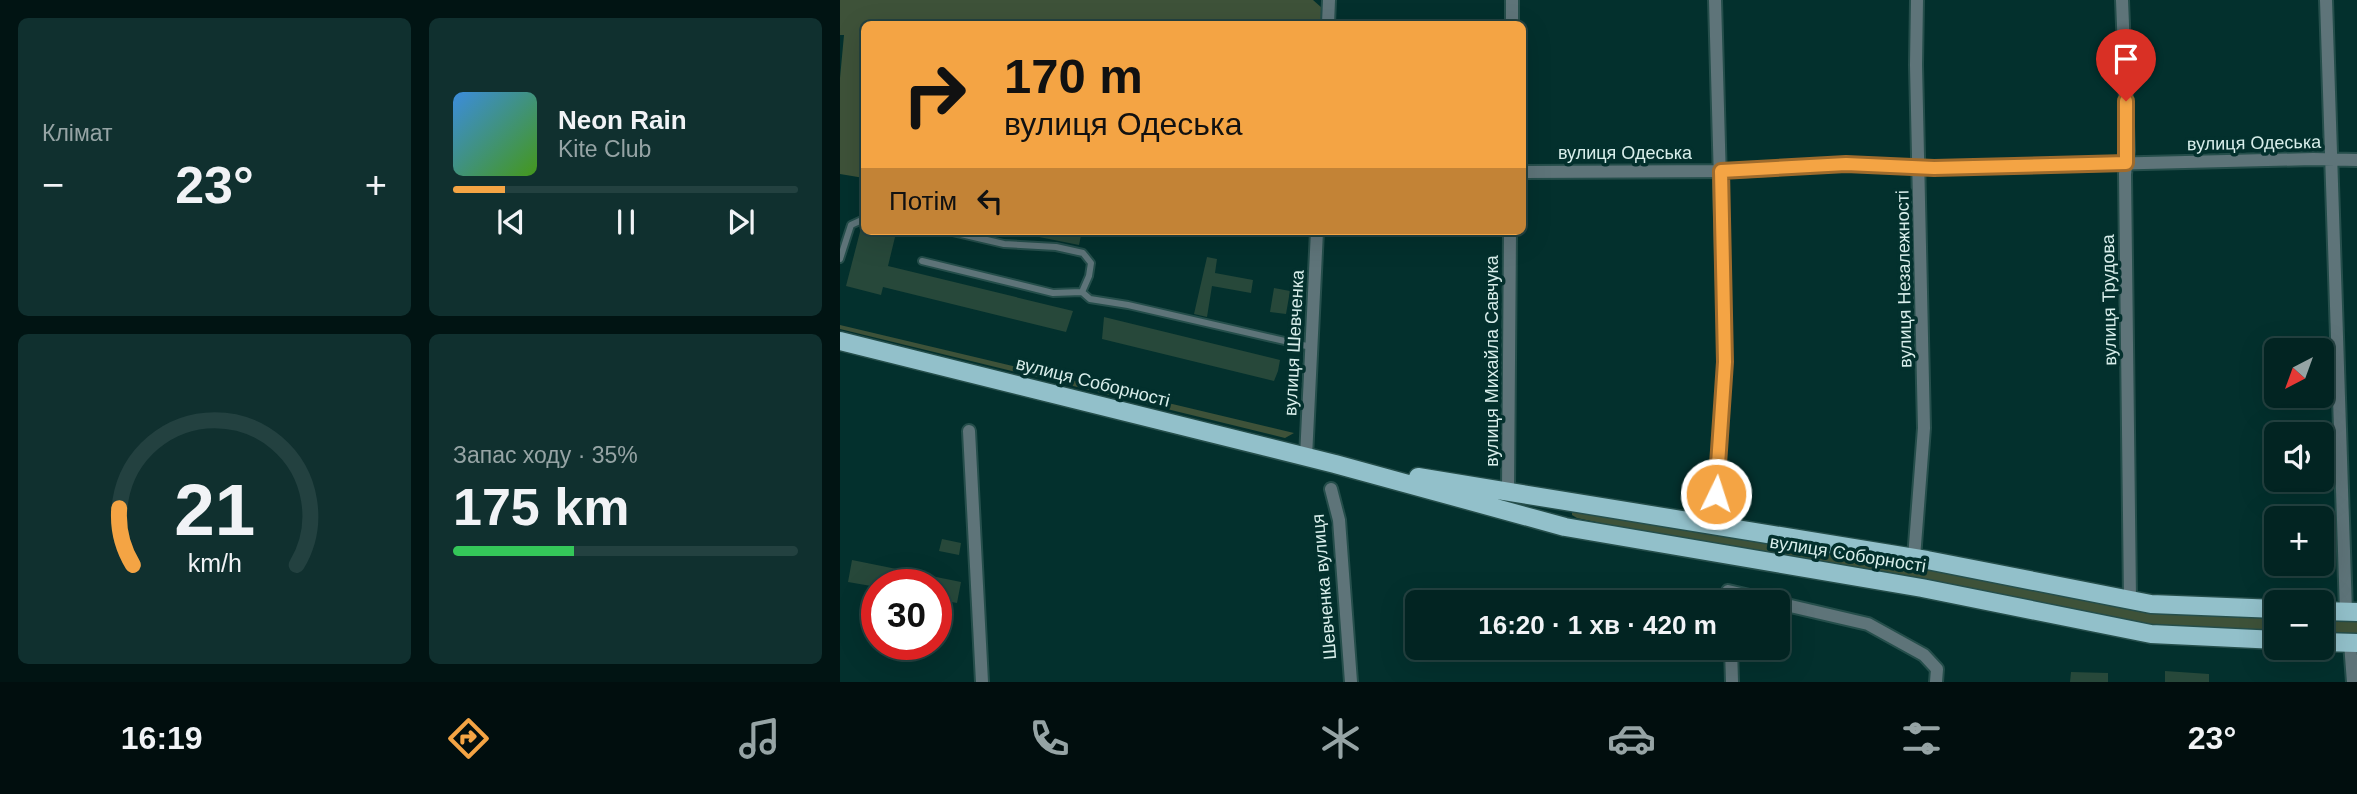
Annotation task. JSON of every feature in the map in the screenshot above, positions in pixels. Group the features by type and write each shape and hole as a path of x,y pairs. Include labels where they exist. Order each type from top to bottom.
{"main road":[{"name":"вулиця Соборності","path":"840,341 1335,464 1565,527 1922,587 2151,634 2264,639"},
{"name":"вулиця Соборності","path":"1335,464 1914,558 2151,604 2264,608"},
{"path":"2334,642 2354,643"}],"street":[{"path":"1328,21 1329,0"},
{"path":"1512,0 1512,21"},
{"path":"1715,0 1725,362 1716,494 1719,527"},
{"name":"вулиця Незалежності","path":"1914,558 1924,428 1917,0"},
{"name":"вулиця Трудова","path":"2122,0 2130,600"},
{"path":"2326,0 2330,160 2351,612"},
{"name":"вулиця Одеська","path":"1526,172 1721,171 1846,164 1920,168 2357,160"},
{"name":"вулиця Шевченка","path":"1306,457 1317,235"},
{"name":"вулиця Михайла Савчука","path":"1508,491 1510,235"},
{"path":"969,431 982,682"},
{"name":"Шевченка вулиця","path":"1331,489 1339,520 1351,682"},
{"path":"1790,605 1868,624 1924,655 1937,675"},
{"path":"2353,682 2354,643"},
{"path":"1731,660 1732,682"}],"lane":[{"path":"840,259 846,233 851,225 861,220"},
{"path":"965,235 1004,244 1056,247 1083,253 1091,263 1082,292"},
{"path":"922,261 1053,293 1082,292 1090,299 1128,305 1311,347"}],"green space":[{"path":"840,0 1313,0 1322,8 1321,21 861,21 861,178 840,174 840,78 844,35 840,35"},
{"path":"840,325 1294,433 1285,438 840,329"},
{"path":"1572,509 2264,615 2264,631 2149,627 1717,548 1572,515"},
{"path":"2334,619 2357,619 2357,634 2334,634"}],"building":[{"path":"861,228 861,235 895,237 888,266 1073,311 1066,332 883,287 881,295 846,286"},
{"path":"1034,235 1081,235 1079,245"},
{"path":"1207,257 1217,259 1215,273 1253,280 1251,293 1212,286 1207,317 1194,314"},
{"path":"1274,288 1290,291 1286,314 1270,312"},
{"path":"1104,317 1280,360 1278,371 1274,381 1102,339"},
{"path":"942,539 961,543 959,555 939,551"},
{"path":"852,560 897,569 861,569 861,584 848,582"},
{"path":"952,580 961,582 957,603 952,602"},
{"path":"2165,671 2209,674 2209,682 2165,682"},
{"path":"2071,672 2108,673 2108,682 2070,682"}],"route":[{"path":"1716,494 1725,362 1721,171 1846,164 1934,168 2126,163 2126,101"}]}
